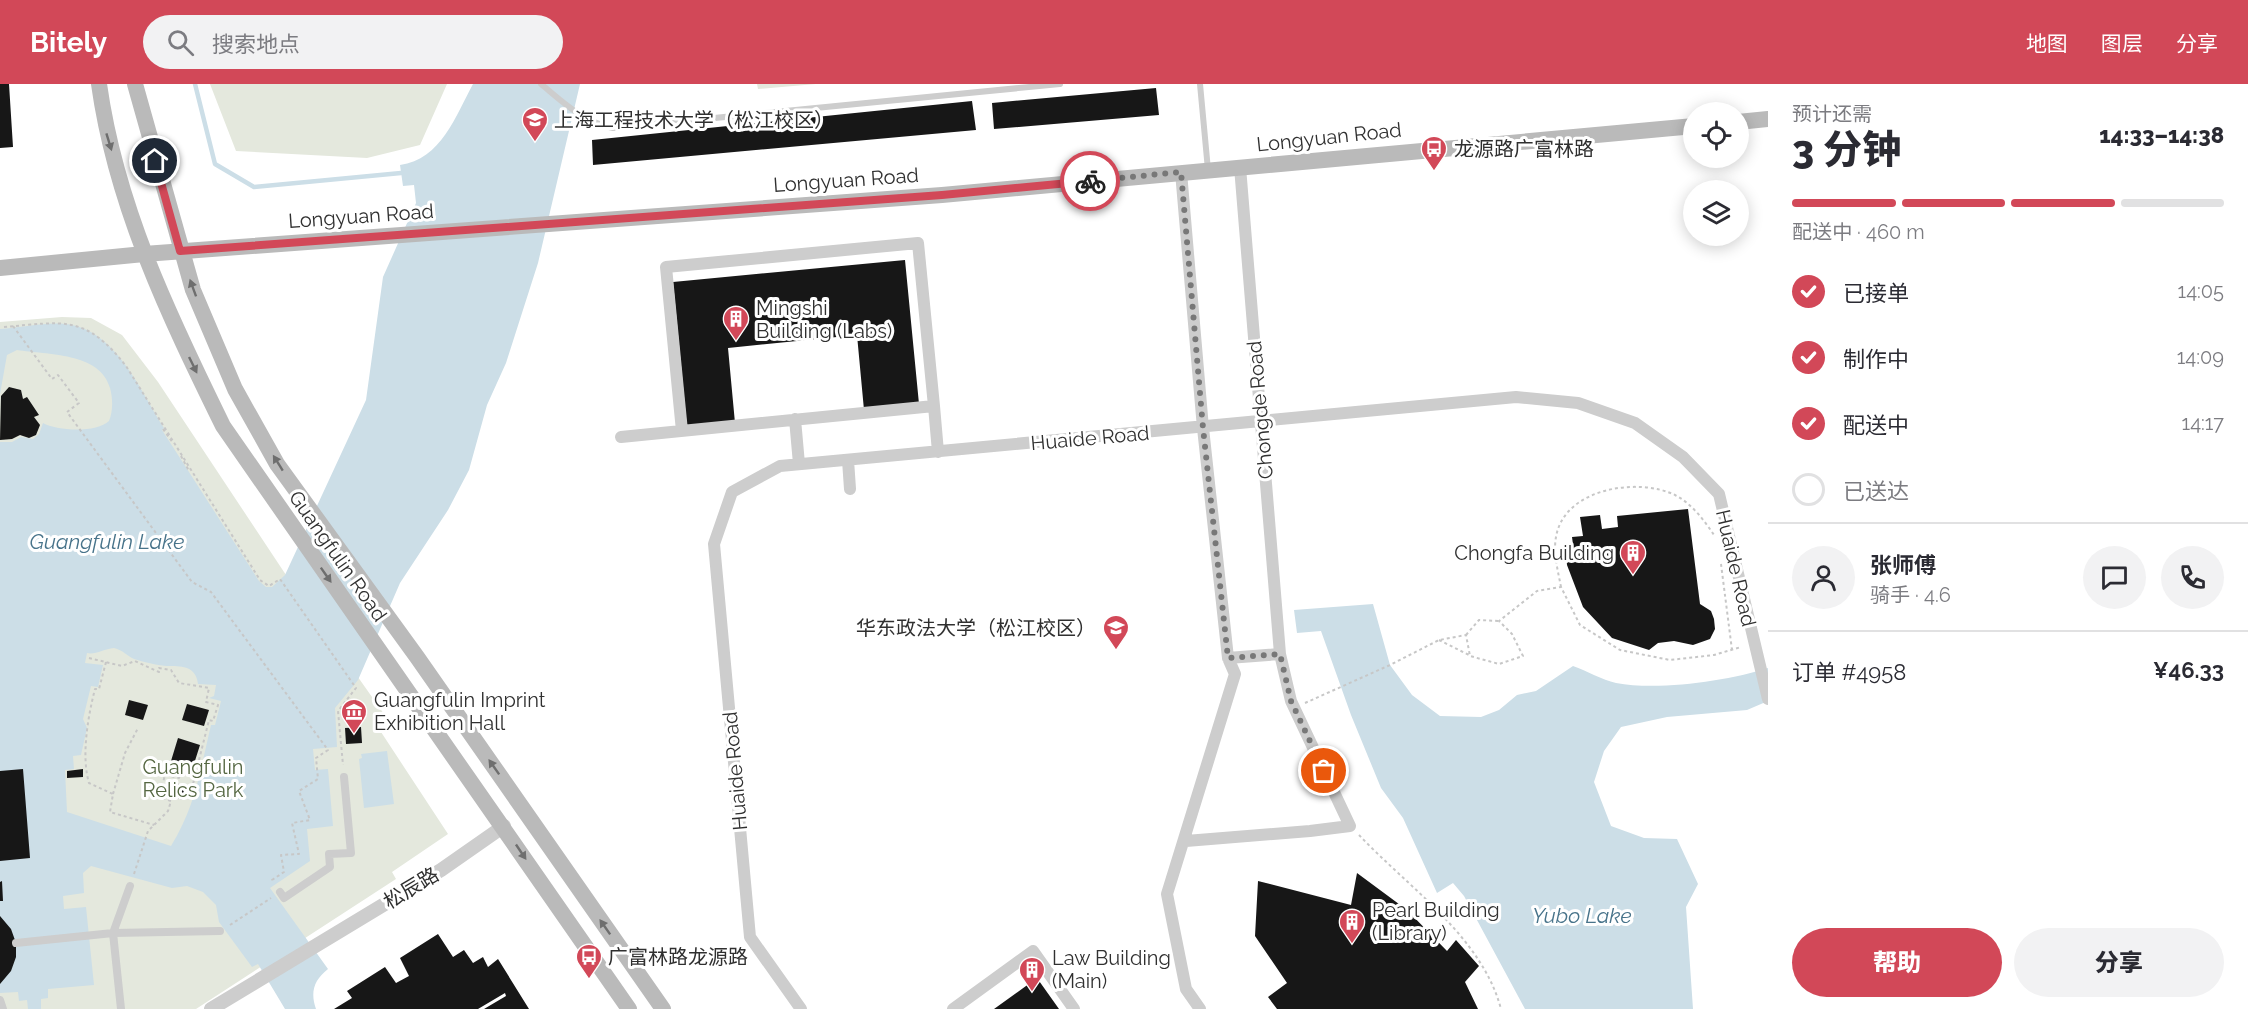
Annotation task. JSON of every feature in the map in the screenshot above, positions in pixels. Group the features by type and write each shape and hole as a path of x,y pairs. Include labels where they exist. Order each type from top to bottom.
{"main road":[{"name":"Guangfulin Road","path":"99,84 106,133 144,254 176,330 223,426 292,528 504,826 629,1009"},
{"name":"Guangfulin Road","path":"135,84 180,251 193,290 235,389 277,464 663,1009"},
{"path":"1749,121 1764,120"},
{"name":"Longyuan Road","path":"0,268 180,251 942,195 1683,127"}],"street":[{"name":"Chongde Road","path":"1240,167 1280,654 1294,708 1350,826"},
{"path":"1181,172 1203,428 1228,658 1235,674 1186,841 1167,894 1186,989 1200,1009"},
{"path":"682,431 666,267 918,243 938,452"},
{"name":"Huaide Road","path":"801,1009 750,937 714,544 732,492 780,466 1516,397 1578,403 1635,423 1683,457 1719,494 1753,644 1768,699"},
{"path":"621,437 934,406"},
{"path":"795,419 799,465"},
{"path":"848,460 850,489"},
{"path":"1228,658 1280,654"},
{"path":"278,889 284,898 330,867 329,854 351,853 344,777"},
{"name":"松辰路","path":"211,1009 441,870 504,826"},
{"path":"1186,841 1350,826"},
{"path":"121,1009 113,933 130,886"},
{"path":"16,943 113,933 220,931"},
{"path":"953,1009 1033,951 1074,1009"},
{"path":"0,1000 3,1009"}],"lane":[{"path":"541,84 579,115 597,125 613,128 1060,84"},
{"path":"1200,84 1208,170"}],"path":[{"path":"4,327 64,323 76,325 98,335 126,366 260,580 269,586 280,579 356,688 338,711 344,777"},
{"path":"13,327 52,379 58,375 79,403 67,412 192,582 211,592 328,750 316,758 318,779 299,790 310,820 292,823 299,854 281,855 284,872 272,880 278,889 220,931"},
{"path":"163,429 172,443 175,443"},
{"path":"181,454 189,471"},
{"path":"1716,544 1714,534 1694,508 1677,496 1651,486 1624,485 1590,496 1566,513 1556,535 1556,561 1561,587 1580,625 1620,650 1670,660 1714,655 1753,644"},
{"path":"1719,555 1732,650"},
{"path":"1294,708 1390,665 1439,640 1466,635 1479,620 1499,621 1536,591 1561,587"},
{"path":"1439,640 1470,656 1500,664 1522,656 1512,634 1499,621"},
{"path":"1466,635 1470,656"},
{"path":"89,658 122,666 135,661 159,672 159,668 171,670 179,682 209,688 206,702 218,705 213,721 209,720 192,788 188,786"},
{"path":"106,662 99,689 94,689 87,721 90,729 86,746 87,776 89,783 113,794"},
{"path":"138,728 125,753 110,812 154,825"},
{"path":"130,886 148,831 168,811 171,801 159,797 165,775 179,778 183,765"},
{"path":"1350,826 1467,940 1497,996 1501,1009"}],"green space":[{"path":"210,84 447,84 420,145 367,158 236,151"},
{"path":"757,84 816,84 758,89"},
{"name":"Guangfulin Lake","path":"62,317 91,318 122,335 158,382 284,572 391,724 381,732 448,834 392,872 396,879 196,1009 0,1009 0,322"}],"water":[{"name":"Guangfulin Lake","path":"473,84 580,84 538,263 506,363 487,405 469,470 448,510 400,583 358,680 335,708 337,747 313,749 315,770 328,769 333,826 307,829 310,861 270,888 328,969 314,987 313,997 316,1009 285,1009 258,964 252,967 219,922 216,905 203,892 187,886 172,888 91,866 83,873 84,893 63,896 64,909 86,907 94,985 48,989 48,998 41,999 41,1009 28,1009 27,1000 19,1001 18,992 0,993 0,442 12,442 21,437 33,439 39,434 43,423 58,428 77,430 96,428 109,421 112,401 110,388 104,376 84,361 71,357 17,350 7,355 0,394 0,329 65,324 83,328 112,349 136,380 164,428 162,430 259,581 266,587 272,587 285,575 366,400 383,277 416,203 414,185 403,186 400,165 426,155 437,145 446,134","holes":["114,648 138,660 191,670 198,684 216,685 214,696 209,698 221,701 215,725 211,725 192,802 171,846 67,812 65,770 74,769 73,756 81,755 87,728 83,719 91,686 98,687 103,665 85,663 87,653"]},
{"name":"Yubo Lake","path":"1373,604 1390,665 1412,695 1440,716 1481,717 1499,710 1517,695 1536,691 1573,666 1616,683 1652,686 1713,681 1768,668 1768,701 1747,710 1667,717 1621,727 1604,751 1594,782 1611,826 1644,838 1677,839 1698,884 1686,907 1693,1009 1525,1009 1464,896 1453,883 1437,893 1403,818 1381,788 1351,715 1321,631 1297,633 1294,610"},
{"path":"387,751 394,804 364,808 359,759 362,758 361,754"}],"building":[{"path":"0,84 9,84 13,147 0,148"},
{"path":"1156,88 1159,115 994,129 992,103"},
{"path":"972,101 976,130 593,165 592,140"},
{"name":"Mingshi Building (Labs)","path":"905,260 919,404 864,410 857,335 728,348 735,423 687,428 673,282"},
{"path":"9,387 21,390 23,399 27,397 39,415 34,417 40,425 36,435 29,438 20,435 12,439 0,440 1,396"},
{"name":"Chongfa Building","path":"1688,509 1700,604 1711,611 1714,619 1715,629 1710,639 1693,645 1674,641 1658,643 1649,650 1612,638 1583,607 1567,565 1566,553 1574,552 1572,537 1583,536 1580,517 1600,515 1602,529 1618,527 1617,516"},
{"path":"129,700 148,705 143,720 125,715"},
{"path":"187,704 209,710 204,726 182,720"},
{"name":"Guangfulin Imprint Exhibition Hall","path":"361,727 362,743 346,744 345,728"},
{"path":"178,738 200,745 193,767 171,761"},
{"path":"23,769 30,858 0,861 0,771"},
{"path":"83,769 83,777 67,778 67,771"},
{"path":"168,780 187,787 183,800 163,794"},
{"name":"Pearl Building (Library)","path":"1357,873 1407,910 1447,951 1456,940 1479,966 1465,982 1478,1009 1277,1009 1268,997 1287,983 1255,936 1258,881 1351,905"},
{"path":"2,881 3,901 0,901 0,882"},
{"path":"0,916 11,929 16,943 16,957 11,971 0,984"},
{"path":"438,934 453,957 464,950 473,963 483,957 488,967 498,959 529,1009 484,1009 506,996 505,993 478,1009 334,1009 352,998 347,991 385,967 396,983 409,976 400,958"},
{"name":"Law Building (Main)","path":"1037,978 1059,1009 994,1009"}],"waterway":[{"path":"195,84 215,164 254,187 401,173"}],"way so far":[{"path":"1090,181 1181,172 1203,428 1228,658 1280,654 1291,701 1324,771"}],"place":[{"name":"上海工程技术大学（松江校区）","path":"535,143"},
{"name":"龙源路广富林路","path":"1434,172"},
{"name":"Mingshi Building (Labs)","path":"736,342"},
{"name":"Chongfa Building","path":"1633,576"},
{"name":"华东政法大学（松江校区）","path":"1116,651"},
{"name":"Guangfulin Imprint Exhibition Hall","path":"354,735"},
{"name":"Pearl Building (Library)","path":"1352,945"},
{"name":"广富林路龙源路","path":"589,980"},
{"name":"Law Building (Main)","path":"1032,993"}],"route":[{"path":"155,161 180,251 942,195 1090,181"}],"park label":[{"name":"Guangfulin Relics Park","path":"193,778"}]}
